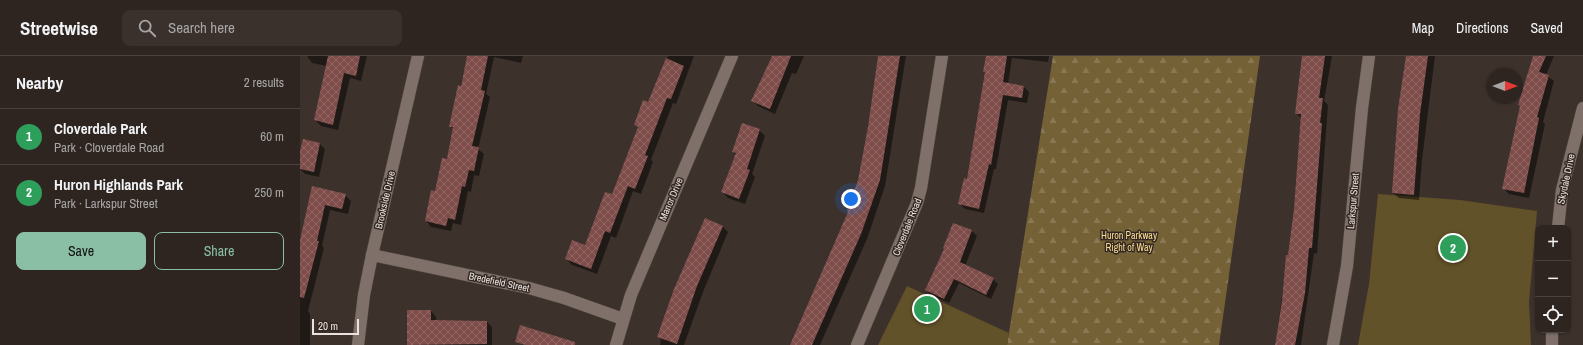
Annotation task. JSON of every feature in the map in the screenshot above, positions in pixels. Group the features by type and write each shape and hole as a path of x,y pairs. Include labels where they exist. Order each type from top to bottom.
{"street":[{"name":"Brookside Drive","path":"358,345 364,295 372,255 418,56"},
{"name":"Manor Drive","path":"616,345 623,319 675,190 732,56"},
{"name":"Cloverdale Road","path":"857,345 917,203 942,56"},
{"name":"Larkspur Street","path":"1333,345 1348,266 1362,108 1369,56"},
{"name":"Skydale Drive","path":"1558,225 1562,190 1583,108"},
{"name":"Bredefield Street","path":"372,255 529,288 564,298 623,319"},
{"path":"1552,333 1552,345"}],"green space":[{"name":"Huron Parkway Right of Way","path":"1053,56 1260,56 1219,345 1007,345"}],"shaded area":[{"path":"1378,194 1460,200 1537,211 1529,302 1531,345 1358,345 1369,284"},
{"path":"907,286 1009,333 1007,345 878,345"}],"building":[{"path":"328,56 360,56 356,76 344,73 333,125 314,120"},
{"path":"467,56 488,56 481,90 485,91 472,146 479,147 474,171 469,170 465,187 462,186 455,220 448,218 446,226 425,221 431,190 435,191 442,158 447,159 453,127 449,127 458,85 461,86"},
{"path":"772,56 791,56 770,109 751,101"},
{"path":"878,56 900,56 880,180 861,234 812,345 790,345 848,212 847,211 858,180 868,127"},
{"path":"986,56 1007,56 1003,82 1024,86 1022,98 1003,95 991,165 989,164 979,209 958,204 964,178 967,179 985,72 983,72"},
{"path":"1302,56 1325,56 1319,98 1323,98 1320,123 1322,123 1312,248 1309,248 1305,293 1295,345 1275,345 1282,301 1286,255 1288,255 1294,209 1301,114 1295,114"},
{"path":"1406,56 1428,56 1420,114 1414,195 1392,193 1398,109"},
{"path":"1533,56 1546,56 1539,72 1549,75 1537,117 1539,118 1524,193 1502,189 1520,106 1518,105 1523,104 1523,89"},
{"path":"666,58 684,66 671,99 667,98 645,155 648,156 635,189 628,186 610,233 605,231 591,269 565,259 572,240 585,245 605,192 612,194 638,127 634,125 643,100 648,102"},
{"path":"742,123 760,129 747,169 750,170 739,199 721,192 736,153 732,152"},
{"path":"303,139 320,143 314,172 300,169 300,151"},
{"path":"312,186 346,194 342,209 325,205 317,241 319,241 304,298 300,297 300,240"},
{"path":"705,218 723,226 697,286 677,344 657,337 674,289"},
{"path":"953,223 972,230 960,262 994,278 986,295 954,279 944,299 925,290 944,249 943,248"},
{"path":"407,310 431,310 431,320 487,321 487,344 407,345"},
{"path":"520,325 575,342 575,345 526,345 515,342"}],"place":[{"name":"Huron Highlands Park","path":"1453,248"},
{"name":"Cloverdale Park","path":"927,309"}]}
